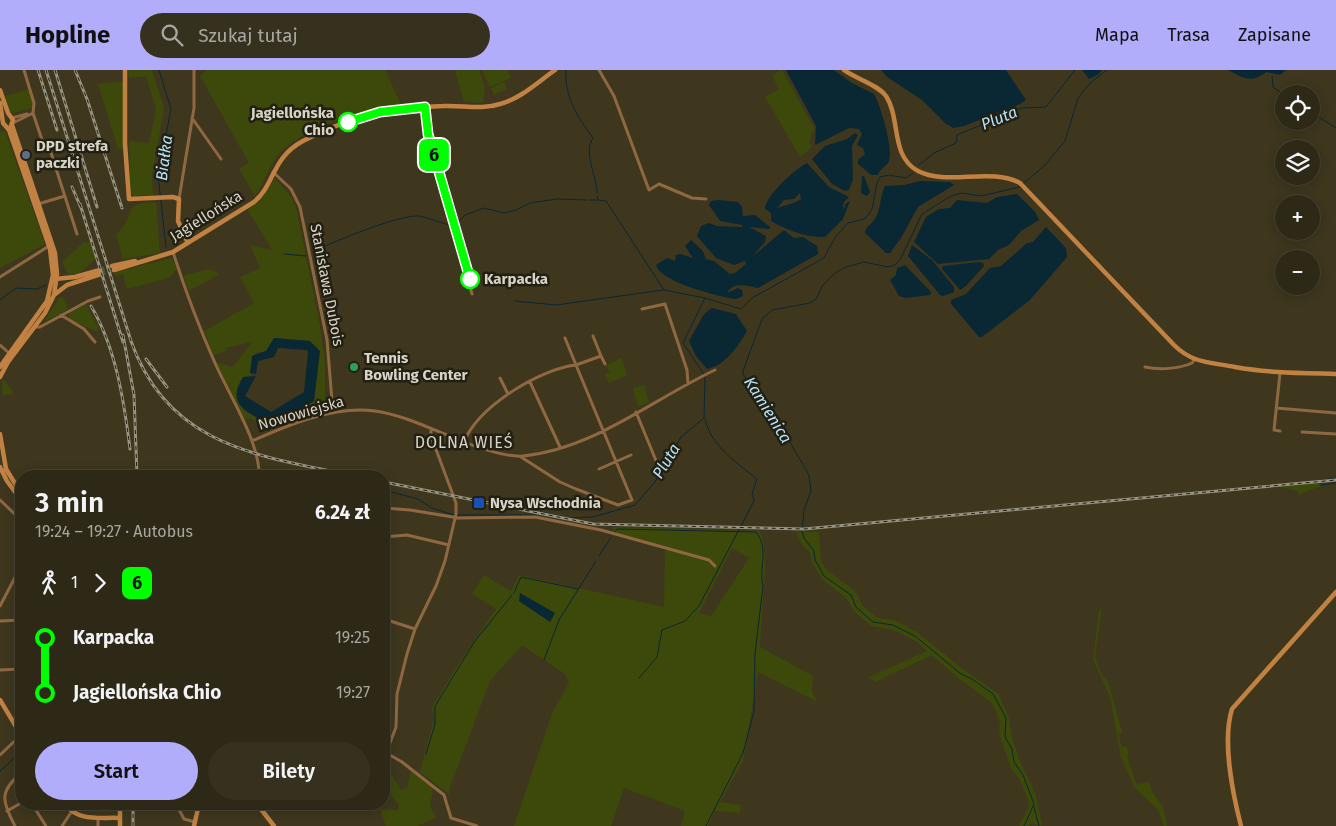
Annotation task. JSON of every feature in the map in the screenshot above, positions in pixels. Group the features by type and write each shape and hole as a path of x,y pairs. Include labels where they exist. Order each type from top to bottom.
{"street":[{"path":"24,70 34,102 33,113 42,143 51,153 77,234"},
{"path":"125,70 129,199 179,199"},
{"path":"188,243 178,221 179,199 192,118 194,70"},
{"name":"Jagiellońska","path":"113,268 173,252 258,198 273,171 289,150 309,138 371,114 425,107 490,107 502,104 518,96 555,70"},
{"path":"599,70 614,96 649,190 659,184 692,198 706,199"},
{"path":"844,70 885,95 890,106 902,153 914,168 929,174 1004,178 1022,184 1174,345 1194,360 1228,367 1280,373 1336,374"},
{"path":"0,90 7,122"},
{"path":"0,102 55,253 57,270 44,306 0,367"},
{"path":"425,107 428,134 472,294"},
{"path":"7,122 33,113"},
{"path":"192,118 221,159"},
{"name":"Stanisława Dubois","path":"273,171 291,189 300,207 327,340 333,414"},
{"path":"37,205 65,196"},
{"path":"37,205 55,278 54,295"},
{"path":"0,277 48,246"},
{"name":"Nowowiejska","path":"173,252 215,364 252,441 279,430 333,414 353,410 377,411 408,420 464,442 521,456 560,448 603,430 715,370"},
{"path":"57,270 68,278"},
{"path":"0,377 8,362 34,328 54,295 62,287 101,272"},
{"path":"55,278 82,278"},
{"path":"55,278 61,282 75,282"},
{"path":"34,328 40,327 100,297"},
{"path":"642,309 665,304 687,370 688,385"},
{"path":"61,315 84,329 95,342"},
{"path":"593,336 605,364"},
{"path":"521,456 560,482 576,489 618,505 632,500 565,338"},
{"path":"0,345 9,354"},
{"path":"464,442 468,432 508,394 548,372 601,356"},
{"path":"1145,367 1184,366 1194,360"},
{"path":"1280,373 1274,430 1280,431"},
{"path":"500,378 508,394"},
{"path":"530,382 560,448"},
{"path":"1276,408 1336,414"},
{"path":"636,412 659,468"},
{"path":"390,739 393,738 396,727 398,687 414,629 438,580 456,516 456,503 431,436 431,430"},
{"path":"1302,432 1336,434"},
{"path":"0,434 1,454 7,472 15,484"},
{"path":"252,441 259,463 259,470"},
{"path":"599,470 631,455"},
{"path":"0,469 15,491"},
{"path":"0,500 15,514"},
{"path":"390,508 456,516 535,517 601,530 709,560 715,566"},
{"path":"390,536 407,535 449,545"},
{"path":"0,606 15,577"},
{"path":"1241,826 1230,771 1230,722 1232,710 1243,695 1336,592"},
{"path":"0,621 15,620"},
{"path":"390,621 414,629"},
{"path":"0,670 15,669"},
{"path":"0,700 15,725"},
{"path":"0,755 15,741"},
{"path":"390,755 438,789 446,799 451,818 477,826"},
{"path":"15,777 8,781 1,795 15,826"},
{"path":"7,811 15,806"},
{"path":"36,810 46,826"},
{"path":"120,810 120,826"},
{"path":"179,810 184,819 195,824 198,810"},
{"path":"262,810 274,826"},
{"path":"62,826 72,811 87,817 120,818"},
{"path":"98,818 98,826"}],"green space":[{"path":"128,70 152,70 164,108 152,176 153,195 133,196 130,192 129,141 149,143 156,109 146,76 129,78"},
{"path":"207,70 385,70 401,104 352,115 315,129 299,138 276,158 255,196 239,169 249,163 200,76"},
{"path":"455,70 479,70 485,88 483,103 464,102"},
{"path":"482,70 508,70 511,78 490,87"},
{"path":"782,70 814,128 809,142 812,147 800,157 765,97 779,89 772,75"},
{"path":"124,81 123,149 118,149 98,84"},
{"path":"504,82 507,89 494,95 491,88"},
{"path":"29,89 34,105 31,108 13,113 9,111 5,96"},
{"path":"5,131 45,244 0,268 0,132"},
{"path":"275,178 292,198 297,211 320,325 325,361 325,409 266,428 249,418 245,420 216,362 233,367 252,342 225,348 226,351 214,355 204,331 254,303 240,277 260,268 250,245 272,250 248,210 263,196","holes":["274,338 310,341 314,401 268,424 237,388 247,376 252,376 250,373 255,353 266,351"]},
{"path":"156,202 160,253 123,259 116,235 122,228 132,208 144,203"},
{"path":"90,241 96,259 78,274 69,275 62,262 83,243"},
{"path":"172,258 177,270 168,278 127,289 123,274 116,276 115,272"},
{"path":"209,269 220,274 189,291 184,278 185,275"},
{"path":"60,297 63,297 68,309 43,322"},
{"path":"86,304 98,327 98,332 70,320 69,313"},
{"path":"622,358 627,375 609,383 605,374 610,372 606,365"},
{"path":"5,380 14,394 4,395 3,401 2,381"},
{"path":"644,385 649,402 638,407 633,388"},
{"path":"1316,483 1323,485 1299,495 1297,491 1279,486"},
{"path":"612,527 760,531 764,545 765,567 760,647 813,676 812,692 818,702 758,672 743,761 720,802 741,805 740,813 715,811 708,826 681,826 685,811 624,788 611,826 514,826 553,711 569,683 565,674 522,645 490,681 449,790 450,795 420,772 434,719 432,707 496,609 472,594 484,575 511,591 519,575 664,607 665,547 615,534","holes":["732,548 749,558 711,616 699,613"]},
{"path":"796,532 819,532 821,562 828,571 855,591 863,606 878,618 897,621 917,632 964,670 999,694 1009,718 1011,734 1019,759 1036,795 1042,826 1032,822 1029,826 1019,826 1028,809 1029,801 1019,779 1011,768 999,733 1000,724 996,710 991,702 958,678 932,655 875,682 869,677 927,651 916,641 894,630 871,626 855,612 847,599 823,580 812,563 810,553 801,543"},
{"path":"1102,608 1095,657 1102,675 1108,682 1122,732 1119,735 1121,746 1127,747 1129,755 1127,756 1136,784 1150,782 1152,792 1163,808 1167,826 1164,826 1158,810 1135,788 1121,757 1110,697 1093,659 1099,611"},
{"path":"390,772 401,790 407,788 412,772 433,788 430,807 436,818 417,826 386,826 380,810 398,810 399,805 390,794"}],"water":[{"path":"786,70 834,70 852,83 874,94 883,117 890,149 888,163 878,175 871,175 858,164 858,160 865,154 863,148 857,145 862,134 859,129 849,128 815,145 816,126"},
{"path":"881,70 1006,70 1026,100 964,126 953,128 945,123 922,100 887,77"},
{"path":"1082,70 1102,70 1099,74 1089,79"},
{"path":"1228,70 1286,70 1280,75 1266,72 1252,79"},
{"path":"855,133 858,135 852,146 853,179 849,190 845,191 832,184 812,159 825,146 847,139"},
{"path":"807,163 829,187 849,197 844,202 843,206 845,209 845,204 850,201 843,219 825,237 804,235 783,227 771,221 771,213 765,209 770,197 776,190","holes":["800,193 801,199 792,203 777,208 784,200 794,199"]},
{"path":"862,176 864,176 870,192 867,196 861,193"},
{"path":"920,181 950,182 954,185 918,207 901,238 890,253 886,253 865,233 878,213 885,186 904,185"},
{"path":"1017,194 1035,212 1039,220 1021,231 1009,245 998,250 989,259 938,264 914,242 926,217 939,209 950,208 957,200 987,203 997,197"},
{"path":"711,201 738,202 742,207 743,216 755,215 770,227 770,229 749,227 766,236 765,242 752,257 784,230 794,238 803,237 817,246 818,254 758,288 741,285 733,287 727,293 738,288 742,290 743,296 736,299 692,288 668,277 656,265 667,258 675,261 676,255 680,254 693,258 685,246 691,240 703,251 706,259 714,261 730,274 735,273 746,264 745,261 734,265 716,258 697,236 701,226 709,223 717,226 743,227 742,225 720,221 709,205"},
{"path":"1046,227 1066,248 1067,257 1030,300 982,337 979,337 951,304 951,300 966,294 990,268 1001,266 1027,243 1033,242"},
{"path":"912,245 932,260 954,287 954,292 943,296 940,295 908,256"},
{"path":"983,263 984,266 960,290 942,269 943,266"},
{"path":"905,265 931,292 930,295 906,298 899,296 890,280 896,275 897,268"},
{"path":"712,308 736,314 747,331 740,343 725,360 707,369 696,356 689,341 704,314"},
{"path":"274,338 310,341 320,351 314,401 292,414 268,424 246,411 238,401 238,387 243,377 256,376 245,396 271,412 304,392 308,352 307,350 278,348 274,357 258,361 256,374 250,373 252,356 266,351"},
{"path":"520,593 555,613 550,622 519,601"}],"waterway":[{"name":"Białka","path":"159,70 171,109 158,175 166,247"},
{"path":"566,70 567,89 573,106 593,138 589,151 597,193"},
{"name":"Pluta","path":"919,165 934,153 956,143 957,135 1022,108 1046,107 1075,70"},
{"name":"Kamienica","path":"1023,184 1044,166 1065,141 1078,98 1090,83 1107,70"},
{"path":"1272,76 1273,87 1275,88"},
{"path":"1320,118 1336,128"},
{"name":"Pluta","path":"390,492 418,499 432,508 454,515 534,515 541,512 569,518 593,517 635,505 655,482 681,437 704,418 705,376 683,343 705,298 741,309 752,298 824,258 836,236 848,223 864,219 868,215 872,209 880,177 889,175 906,178 913,173"},
{"name":"Kamienica","path":"1020,187 981,196 962,193 951,196 922,214 901,258 895,265 888,267 864,262 846,267 835,273 823,285 816,299 810,303 772,310 762,319 743,371 744,376 777,420 809,475 811,491 804,510 802,531 804,538 814,551 815,560 824,576 851,595 856,607 873,622 893,625 915,636 961,674 972,679 993,694 1006,718 1005,737 1012,749 1014,762 1023,775 1034,804 1024,826"},
{"path":"597,196 598,200 606,201 664,290 705,298"},
{"path":"458,222 465,215 484,208 504,213 516,210 530,203 557,199 587,200"},
{"path":"590,200 598,200"},
{"path":"313,252 398,219 420,216 450,225"},
{"path":"284,254 306,256"},
{"name":"Białka","path":"0,300 16,288 37,289 46,285"},
{"path":"515,301 556,305 663,290"},
{"path":"639,678 657,657 662,630 685,621 699,606 754,501 752,494 757,479 718,445 712,437 705,419"},
{"path":"1321,480 1336,478"},
{"path":"1320,485 1336,483"},
{"path":"614,533 617,529 756,532 762,545 763,586 755,654 754,711 743,753 706,826"},
{"path":"599,556 611,537"},
{"path":"544,660 559,620 596,561"},
{"path":"514,593 521,577 578,589"},
{"path":"426,754 435,724 435,706 475,641 512,595"},
{"name":"Pluta","path":"0,771 15,757"},
{"path":"1034,807 1039,826"}],"tunnel":[{"path":"100,270 112,266"},
{"path":"101,274 114,270"}],"railway":[{"path":"38,70 57,130"},
{"path":"46,70 131,341 147,376 168,404 193,425 221,441 252,452 327,470"},
{"path":"55,70 97,207"},
{"path":"75,70 87,99 122,208"},
{"path":"72,187 81,208"},
{"path":"80,204 123,342"},
{"path":"91,306 107,339 118,375 130,449"},
{"path":"123,335 134,395 137,470"},
{"path":"146,359 167,387"},
{"path":"390,483 593,524 804,529 1336,480"},
{"path":"133,810 133,826"}],"bus line":[{"name":"6","path":"348,122 380,112 425,107 428,134 470,279"}],"place":[{"name":"Jagiellońska Chio","path":"348,122"},
{"name":"DPD strefa paczki","path":"26,155"},
{"name":"Karpacka","path":"470,279"},
{"name":"Tennis Bowling Center","path":"354,367"},
{"name":"Nysa Wschodnia","path":"479,503"}],"district":[{"name":"DOLNA WIEŚ","path":"464,442"}]}
